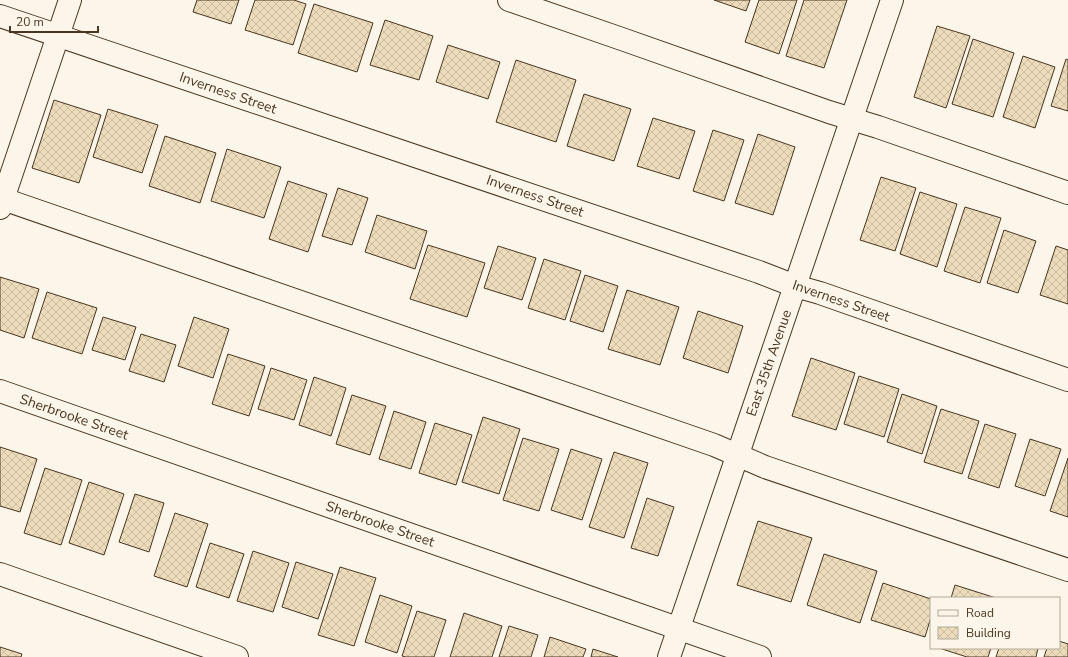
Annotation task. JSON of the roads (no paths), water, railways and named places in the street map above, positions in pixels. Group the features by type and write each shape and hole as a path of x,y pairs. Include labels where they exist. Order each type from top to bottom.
{"street":[{"path":"70,0 2,204 714,445 765,467 1068,570"},
{"path":"509,0 627,40 829,112 878,127 1068,193"},
{"name":"East 35th Avenue","path":"669,657 892,0"},
{"name":"Inverness Street","path":"0,16 751,270 1068,380"},
{"name":"Sherbrooke Street","path":"0,391 760,657"},
{"path":"0,574 237,657"}]}
